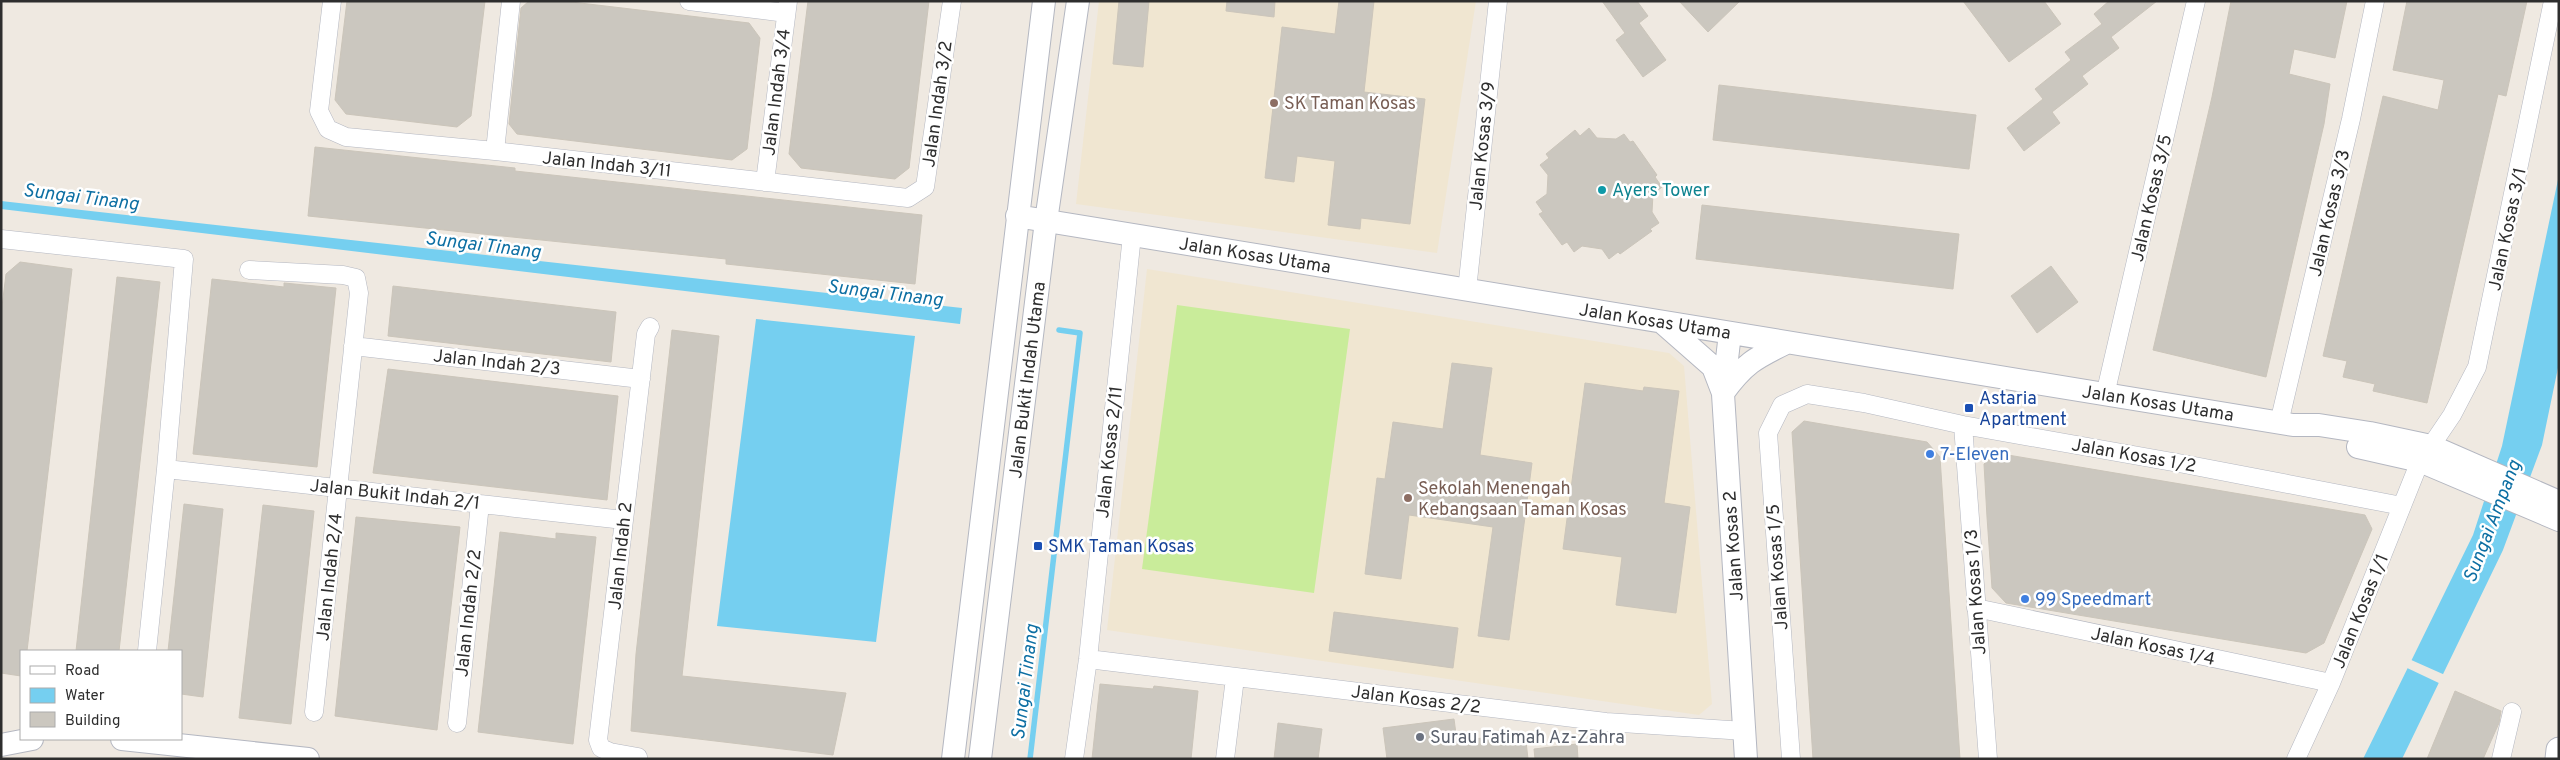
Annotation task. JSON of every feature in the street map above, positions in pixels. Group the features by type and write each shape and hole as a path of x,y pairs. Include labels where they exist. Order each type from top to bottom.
{"main road":[{"path":"2558,759 2559,750"}],"street":[{"name":"Jalan Indah 3/11","path":"332,1 319,112 328,129 346,137 495,151 908,198"},
{"path":"495,151 510,1"},
{"path":"689,1 787,7"},
{"name":"Jalan Indah 3/2","path":"908,198 925,187 952,1"},
{"name":"Jalan Bukit Indah Utama","path":"953,759 1044,1"},
{"name":"Jalan Bukit Indah Utama","path":"980,759 1046,221 1078,1"},
{"name":"Jalan Kosas 3/9","path":"1467,290 1498,1"},
{"name":"Jalan Kosas 3/5","path":"2105,395 2196,1"},
{"name":"Jalan Kosas 3/3","path":"2286,424 2375,1"},
{"name":"Jalan Kosas 3/1","path":"2431,456 2477,367 2553,1"},
{"name":"Jalan Indah 3/4","path":"765,182 787,7"},
{"name":"Jalan Kosas Utama","path":"1017,216 2286,424 2322,440 2431,456 2548,504"},
{"name":"Jalan Kosas 2/11","path":"1074,759 1088,659 1132,235"},
{"path":"1,239 184,258 166,469 147,650"},
{"name":"Jalan Indah 2/4","path":"250,270 343,275 356,278 358,293 353,346 314,712"},
{"path":"1662,322 1713,367 1723,394"},
{"name":"Jalan Indah 2","path":"638,758 610,752 601,748 598,740 646,334 650,327"},
{"name":"Jalan Kosas 2","path":"1730,333 1723,394 1746,759"},
{"path":"1723,394 1735,376 1752,360 1786,343"},
{"name":"Jalan Indah 2/3","path":"353,346 641,379"},
{"name":"Jalan Kosas 1/2","path":"1807,394 1864,404 1963,426 2184,464 2402,506"},
{"name":"Jalan Kosas 1/5","path":"1792,759 1768,433 1782,406 1807,394"},
{"name":"Jalan Kosas 1/3","path":"1963,426 1988,759"},
{"name":"Jalan Kosas 1/1","path":"2296,759 2331,683 2402,506 2431,456"},
{"name":"Jalan Bukit Indah 2/1","path":"166,469 624,520"},
{"name":"Jalan Indah 2/2","path":"457,723 480,504"},
{"path":"2548,504 2559,534"},
{"name":"Jalan Kosas 1/4","path":"1976,608 2331,683"},
{"name":"Jalan Kosas 2/2","path":"1088,659 1606,722 1745,731"},
{"path":"1225,759 1235,678"},
{"path":"2501,759 2512,712"},
{"path":"940,759 957,732"},
{"path":"1,745 27,740"},
{"path":"131,740 308,759"}],"shaded area":[{"name":"SK Taman Kosas","path":"1099,1 1476,1 1437,253 1076,204"},
{"name":"Sekolah Menengah Kebangsaan Taman Kosas","path":"1147,269 1669,353 1684,366 1712,704 1699,715 1107,630"}],"green space":[{"path":"1177,305 1350,329 1314,593 1142,569"}],"water":[{"name":"Sungai Ampang","path":"2559,175 2559,363 2542,445 2503,550 2402,759 2363,759 2473,535 2502,446"},
{"path":"1,201 962,308 960,324 1,209"},
{"path":"756,319 915,336 876,642 717,626"}],"pier":[{"path":"2409,659 2445,675 2441,684 2405,667"}],"building":[{"path":"347,1 485,1 471,116 457,127 346,114 335,100"},
{"path":"529,1 563,1 749,23 760,38 747,149 732,160 517,134 509,124 521,8"},
{"path":"808,1 929,1 909,168 895,179 801,168 789,154"},
{"path":"1119,1 1149,1 1143,67 1113,64"},
{"path":"1227,1 1275,1 1274,17 1226,11"},
{"path":"1339,1 1374,1 1364,92 1425,99 1410,224 1361,218 1360,229 1328,225 1335,161 1297,156 1294,182 1265,178 1282,27 1335,34"},
{"path":"1602,1 1637,1 1648,16 1639,23 1666,60 1643,77 1616,40 1625,33"},
{"path":"1679,1 1740,1 1708,32"},
{"path":"1963,1 2044,1 2061,24 2009,62"},
{"path":"2109,1 2157,1 2111,37 2119,48 2082,76 2088,84 2052,112 2060,123 2024,151 2007,128 2043,99 2035,89 2071,60 2065,52 2102,24 2094,14"},
{"path":"2231,1 2347,1 2335,58 2294,49 2289,74 2330,84 2324,124 2266,377 2153,350 2212,97"},
{"path":"2407,1 2527,1 2506,96 2498,94 2427,403 2373,391 2375,384 2343,377 2347,361 2323,356 2383,96 2438,110 2444,80 2393,70"},
{"path":"1719,85 1976,115 1969,169 1713,140"},
{"name":"Ayers Tower","path":"1589,128 1597,138 1616,139 1624,134 1630,142 1633,141 1657,175 1655,177 1662,187 1653,194 1652,212 1659,223 1650,229 1652,231 1620,254 1618,252 1609,259 1602,249 1582,246 1574,252 1567,242 1562,245 1539,214 1543,212 1536,202 1547,194 1548,175 1540,165 1549,158 1546,154 1575,130 1580,136"},
{"path":"315,147 515,168 515,171 922,215 915,284 726,264 726,259 308,216"},
{"path":"1702,205 1959,234 1953,289 1696,259"},
{"path":"20,262 72,269 27,650 20,650 20,676 1,673 1,315 6,274"},
{"path":"2051,266 2078,302 2037,333 2011,296"},
{"path":"117,277 160,282 119,650 76,650"},
{"path":"212,279 284,287 284,283 336,288 317,467 193,454"},
{"path":"393,286 616,312 611,362 388,336"},
{"path":"672,330 719,336 682,676 846,693 833,755 631,731 636,654"},
{"path":"1452,363 1492,368 1480,455 1532,463 1509,640 1478,636 1493,527 1409,515 1401,579 1365,574 1377,478 1385,479 1393,422 1443,429"},
{"path":"388,369 618,396 607,500 373,473"},
{"path":"1585,383 1643,391 1644,387 1679,391 1664,503 1690,507 1676,613 1616,605 1622,557 1563,549"},
{"path":"1804,421 1927,442 1940,457 1960,759 1813,759 1792,432"},
{"path":"1996,453 2365,515 2372,529 2324,643 2306,653 2006,603 1992,588 1987,517 1984,464"},
{"path":"184,504 223,509 203,697 182,694 182,650 168,650"},
{"path":"263,505 314,511 291,724 239,718"},
{"path":"356,517 460,527 437,730 335,716"},
{"path":"500,532 556,539 556,533 596,537 573,744 478,732"},
{"path":"1334,612 1458,628 1453,668 1329,651"},
{"path":"1100,684 1153,689 1154,686 1198,691 1191,759 1092,759"},
{"path":"2455,691 2501,711 2499,723 2483,759 2427,759"},
{"name":"Surau Fatimah Az-Zahra","path":"1454,719 1457,741 1525,733 1528,759 1387,759 1383,728"},
{"path":"1278,723 1322,729 1318,759 1274,759"},
{"path":"1577,744 1578,759 1535,759 1534,749"}],"waterway":[{"name":"Sungai Tinang","path":"1030,759 1080,333 1059,330"}],"place":[{"name":"SK Taman Kosas","path":"1274,103"},
{"name":"Ayers Tower","path":"1602,190"},
{"name":"Astaria Apartment","path":"1969,408"},
{"name":"7-Eleven","path":"1930,454"},
{"name":"Sekolah Menengah Kebangsaan Taman Kosas","path":"1408,498"},
{"name":"SMK Taman Kosas","path":"1038,546"},
{"name":"99 Speedmart","path":"2025,599"},
{"name":"Surau Fatimah Az-Zahra","path":"1420,737"}]}
